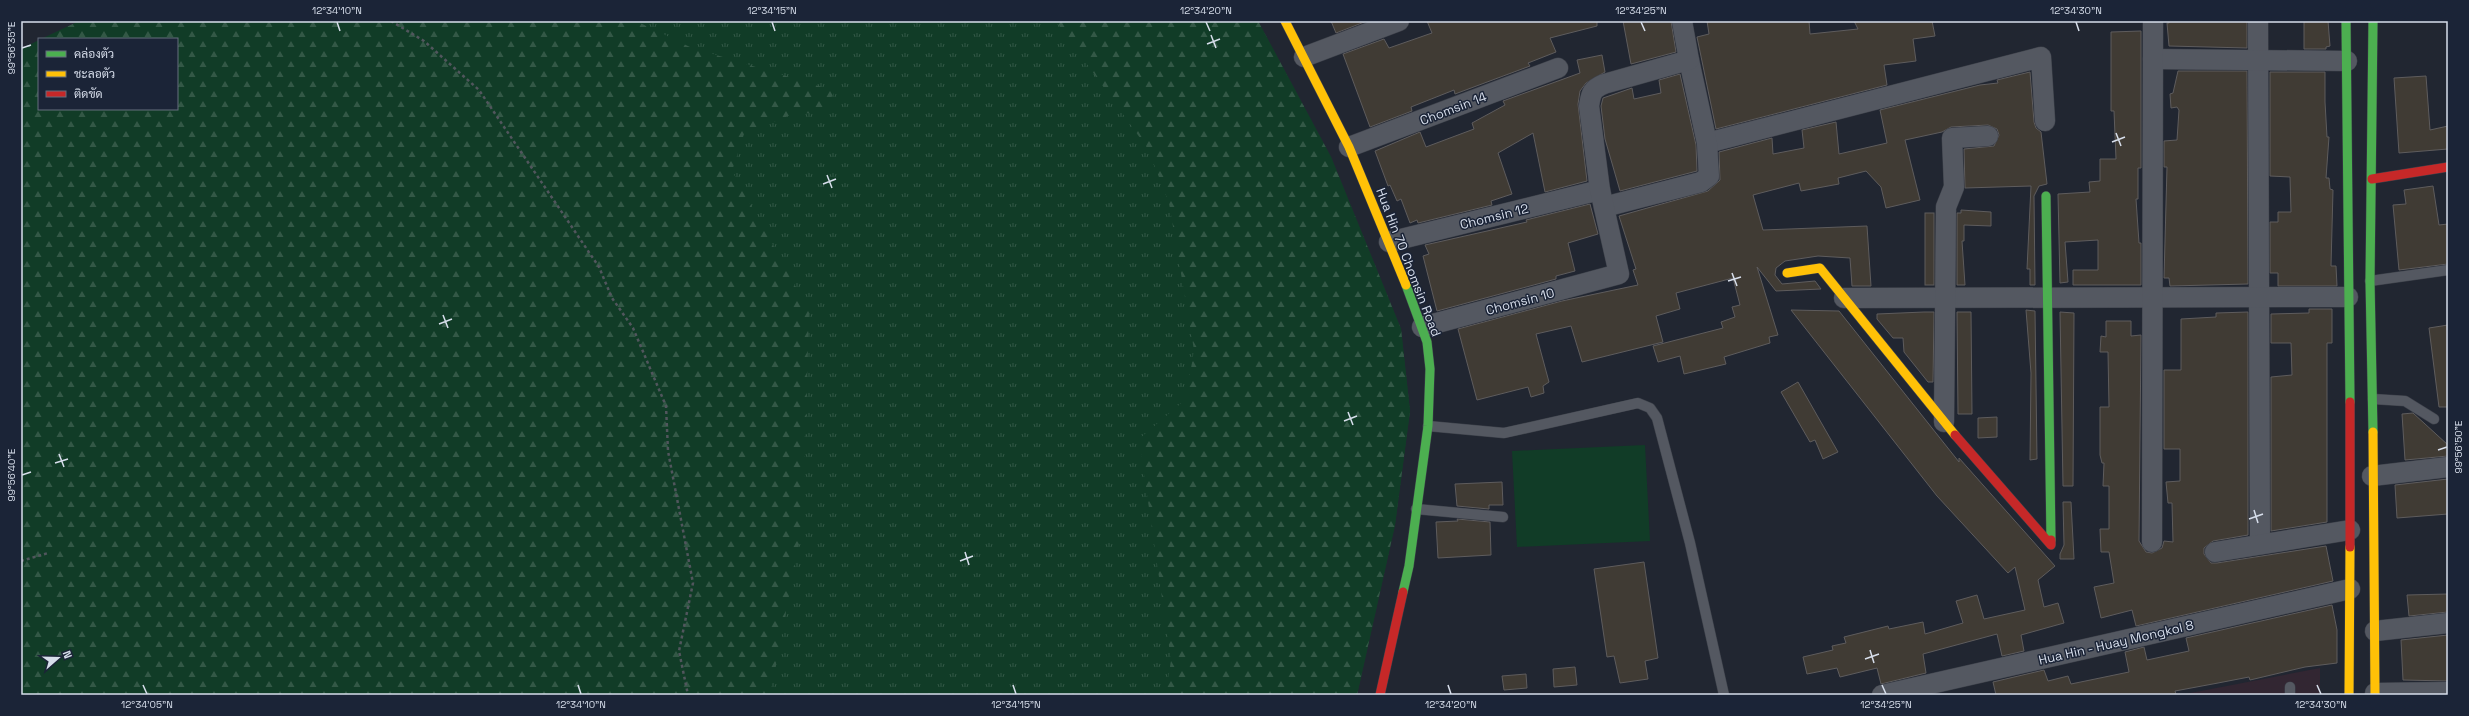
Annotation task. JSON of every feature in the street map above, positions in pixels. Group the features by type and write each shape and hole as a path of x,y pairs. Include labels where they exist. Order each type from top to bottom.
{"street":[{"name":"Hua Hin 70 Chomsin Road","path":"1286,21 1349,147 1389,242 1427,342 1430,369 1428,426 1409,566 1380,695"},
{"path":"1304,57 1399,21"},
{"path":"1682,21 1707,143 2041,57 2045,121"},
{"path":"2152,542 2153,21"},
{"path":"2258,21 2260,544"},
{"path":"2346,21 2350,530 2349,695"},
{"path":"2373,21 2370,281 2374,399 2372,476 2376,631 2375,694 2448,692"},
{"path":"2153,59 2347,62"},
{"path":"1602,198 1589,106 1594,88 1689,60"},
{"name":"Chomsin 14","path":"1349,147 1558,68"},
{"path":"1944,422 1946,207 1954,187 1952,138 1988,136"},
{"name":"Chomsin 12","path":"1389,242 1602,198 1701,182 1709,176 1707,143"},
{"path":"2372,179 2448,166"},
{"path":"1787,273 1820,268 1944,422 2051,545 2046,196"},
{"name":"Chomsin 10","path":"1422,327 1619,274 1602,198"},
{"path":"1844,298 2348,298"},
{"path":"2372,476 2448,467"},
{"path":"2215,552 2350,530"},
{"name":"Hua Hin - Huay Mongkol 8","path":"1882,695 2350,588"},
{"path":"2376,631 2448,624"}],"lane":[{"path":"2370,281 2448,270"},
{"path":"2374,399 2404,401 2434,419"},
{"path":"1428,426 1504,432 1638,403 1650,408 1657,418 1690,543 1724,695"},
{"path":"1416,509 1503,517"}],"path":[{"path":"391,21 424,41 480,90 598,267 612,298 633,328 666,406 668,451 693,583 679,651 688,695"},
{"path":"21,561 48,553"}],"shaded area":[{"path":"2320,668 2320,695 2180,695"}],"green space":[{"path":"79,21 636,21 690,47 835,91 823,111 788,116 744,134 732,171 809,311 803,523 770,695 21,695 21,49 38,40 38,110 178,110 178,38 43,38"},
{"path":"432,21 1258,21 1331,157 1401,329 1410,411 1395,525 1357,695 732,695"},
{"path":"1056,21 1258,21 1331,157 1401,329 1410,411 1395,525 1357,695 1166,695 1171,660 1139,439 1186,399 1194,350 1169,203 1148,149"},
{"path":"1645,445 1650,541 1517,547 1512,451"}],"building":[{"path":"1331,21 1367,21 1336,33"},
{"path":"1427,21 1597,21 1597,26 1550,38 1556,52 1528,63 1530,66 1455,94 1454,90 1411,107 1412,111 1370,127 1343,54 1384,39 1389,48 1432,33"},
{"path":"1623,21 1671,21 1676,52 1631,64"},
{"path":"1707,21 1809,21 1810,34 1858,29 1854,21 1932,21 1935,36 1913,39 1916,61 1884,65 1887,85 1716,129 1697,37 1709,34"},
{"path":"2169,21 2247,21 2247,48 2169,46 2167,23 2169,23"},
{"path":"2304,21 2328,21 2330,46 2326,47 2326,49 2304,49"},
{"path":"2141,31 2141,168 2138,168 2138,199 2136,199 2139,243 2141,243 2141,285 2073,285 2073,270 2098,270 2098,240 2065,242 2068,282 2060,283 2058,194 2090,192 2089,182 2100,181 2100,159 2116,159 2114,111 2111,111 2111,32"},
{"path":"1602,55 1605,72 1586,83 1580,91 1578,104 1587,181 1545,192 1533,133 1498,153 1512,194 1491,201 1492,205 1418,223 1417,220 1410,223 1401,199 1397,201 1390,185 1388,186 1375,151 1420,132 1426,147 1474,129 1472,123 1505,105 1503,101 1580,73 1577,60"},
{"path":"2178,71 2247,71 2248,284 2170,286 2169,278 2164,278 2167,167 2164,167 2164,141 2177,140 2179,110 2177,107 2171,108 2170,94 2173,93"},
{"path":"2030,72 2034,122 2036,128 2041,132 2047,184 2039,186 2034,196 2035,285 2030,285 2030,269 2027,269 2031,186 1965,188 1964,149 1994,146 1999,135 1997,129 1988,125 1951,127 1942,132 1905,140 1920,200 1886,208 1881,187 1866,171 1838,178 1839,184 1801,191 1799,183 1753,195 1763,230 1867,226 1871,286 1852,286 1850,258 1818,256 1785,261 1776,268 1775,275 1782,284 1815,281 1821,289 1776,291 1757,267 1778,335 1769,337 1770,343 1724,357 1726,364 1684,374 1680,356 1658,362 1653,346 1723,328 1721,322 1735,317 1732,307 1740,305 1733,278 1676,293 1680,309 1656,316 1663,342 1582,362 1571,326 1536,334 1549,382 1543,386 1544,393 1531,397 1528,387 1477,400 1458,329 1562,301 1638,285 1633,270 1636,269 1619,216 1708,191 1720,180 1719,152 1772,138 1773,154 1804,148 1802,130 1836,122 1839,154 1887,143 1880,110 1980,85 1998,83 1997,80"},
{"path":"2270,72 2325,72 2327,137 2329,137 2326,178 2329,178 2330,189 2333,190 2331,266 2336,266 2337,286 2278,286 2278,273 2270,273 2270,222 2278,222 2278,212 2291,212 2290,177 2270,176"},
{"path":"1680,74 1696,145 1697,171 1620,191 1605,139 1601,106 1603,98 1632,88 1634,99 1661,93 1659,80"},
{"path":"2426,76 2430,130 2448,126 2448,149 2399,153 2394,78"},
{"path":"2433,186 2439,225 2448,224 2448,264 2399,270 2393,205 2406,204 2404,190"},
{"path":"1590,204 1598,234 1568,243 1575,271 1556,276 1556,279 1437,311 1423,256 1429,254 1425,245 1527,222 1526,220"},
{"path":"1961,210 1991,212 1991,226 1964,225 1964,241 1962,241 1965,285 1957,285 1957,213 1961,213"},
{"path":"1925,213 1934,213 1934,285 1925,285"},
{"path":"2309,309 2332,309 2332,343 2327,343 2327,522 2271,531 2271,377 2292,375 2291,343 2271,343 2271,314 2309,313"},
{"path":"1791,310 1839,311 1959,462 1959,458 2055,566 2038,580 2044,607 2058,603 2064,623 2021,635 2024,651 2002,656 1997,634 1923,654 1926,673 1881,684 1877,668 1840,677 1837,668 1807,674 1803,657 1833,650 1832,646 1846,643 1844,637 1888,626 1889,629 1923,622 1925,634 1963,623 1956,601 1977,595 1984,619 2025,610 2015,567 2008,573 1937,496"},
{"path":"2026,310 2035,311 2037,459 2030,460 2031,373"},
{"path":"1934,312 1933,382 1928,382 1904,352 1903,338 1893,338 1877,319 1877,314"},
{"path":"1957,312 1971,312 1972,414 1958,414"},
{"path":"2060,312 2074,313 2073,486 2063,486"},
{"path":"2248,312 2248,535 2213,541 2204,548 2204,554 2211,563 2217,563 2326,546 2333,581 2136,626 2132,610 2101,618 2094,587 2114,583 2109,552 2101,552 2100,529 2109,529 2109,486 2103,486 2104,463 2102,463 2100,455 2100,407 2109,407 2108,352 2100,352 2101,336 2106,337 2106,321 2131,321 2131,336 2141,335 2139,541 2146,552 2152,553 2162,548 2164,541 2173,542 2172,503 2168,503 2166,482 2180,481 2180,449 2164,449 2164,370 2181,370 2181,319 2216,317 2216,313"},
{"path":"2448,325 2448,407 2439,407 2429,328"},
{"path":"1798,382 1838,452 1823,459 1815,440 1810,442 1781,392"},
{"path":"2413,413 2448,445 2448,456 2405,460 2402,414"},
{"path":"1997,417 1997,437 1978,438 1978,418"},
{"path":"2448,479 2448,514 2397,518 2395,485"},
{"path":"1502,482 1503,505 1489,505 1489,509 1457,506 1455,484"},
{"path":"2063,502 2071,502 2074,559 2060,559 2060,554 2064,545"},
{"path":"1457,519 1490,522 1491,555 1438,558 1436,522 1458,521"},
{"path":"1644,562 1658,658 1645,661 1648,679 1620,683 1614,656 1607,657 1594,569"},
{"path":"2448,594 2448,612 2409,616 2407,595"},
{"path":"2332,605 2337,630 2337,663 2305,667 2250,680 2249,677 2175,691 2176,694 2168,695 1996,695 1993,682 2044,670 2048,681 2068,676 2071,684 2129,672 2125,652 2144,647 2147,660 2189,651 2186,638"},
{"path":"2448,635 2448,681 2403,680 2401,640"},
{"path":"1575,667 1577,685 1554,687 1553,669"},
{"path":"1526,674 1527,688 1504,690 1502,676"}],"traffic: fast":[{"path":"2346,21 2350,402"},
{"path":"2373,21 2370,281 2373,432"},
{"path":"2046,196 2051,540"},
{"path":"1403,592 1409,566 1428,426 1430,369 1427,342 1406,285"}],"traffic: slow":[{"path":"1285,21 1349,147 1406,285"},
{"path":"1787,273 1820,268 1955,435"},
{"path":"2373,432 2375,695"},
{"path":"2349,695 2350,547"}],"traffic: jam":[{"path":"2372,179 2448,167"},
{"path":"2350,402 2350,547"},
{"path":"1955,435 2051,545 2051,540"},
{"path":"1380,695 1403,592"}]}
